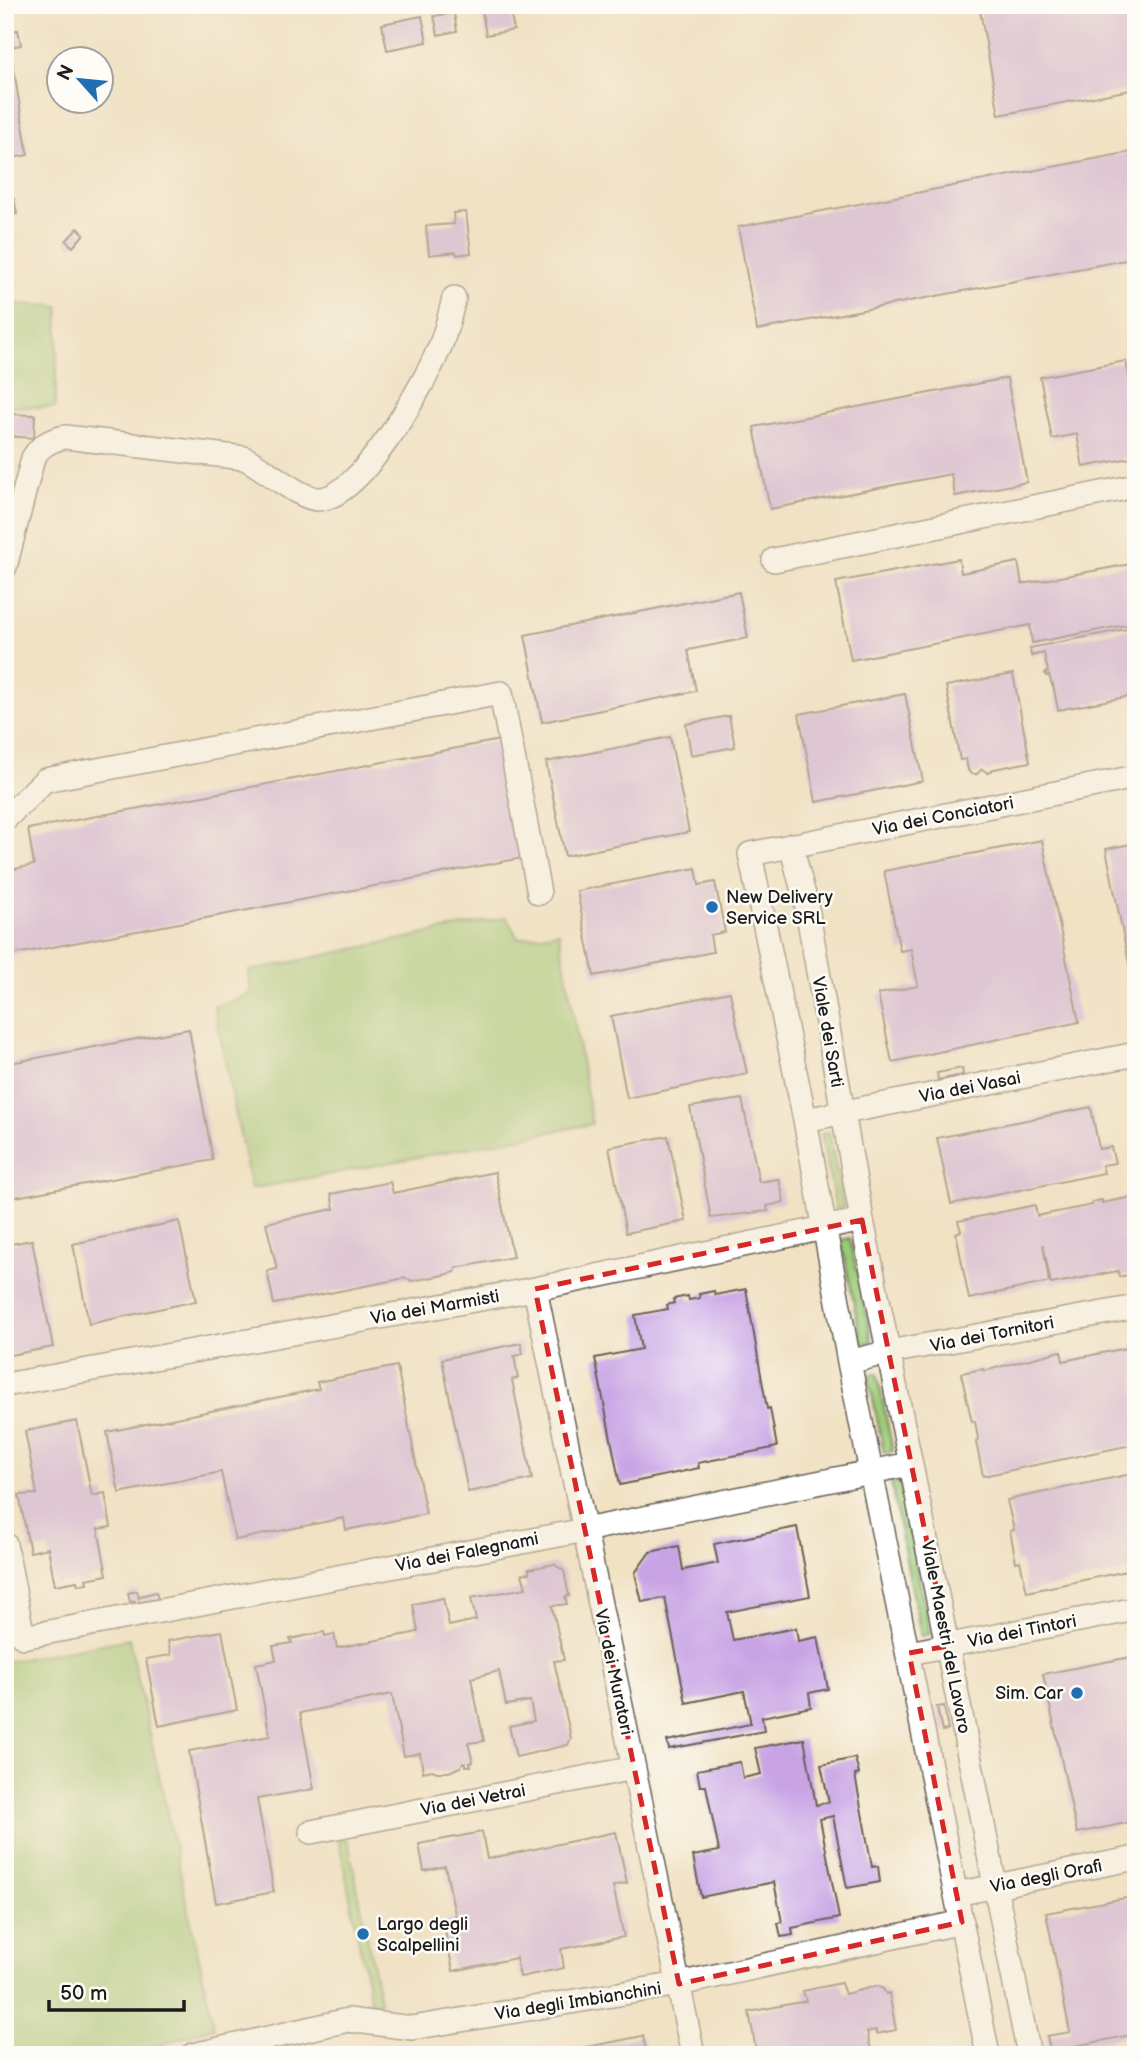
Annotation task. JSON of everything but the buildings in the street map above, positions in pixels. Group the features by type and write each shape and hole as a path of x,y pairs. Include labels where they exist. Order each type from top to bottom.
{"street":[{"path":"5,568 33,458 39,449 56,439 65,437 244,458 306,496 317,500 338,494 378,451 411,403 440,347 454,298"},
{"path":"774,560 1136,486"},
{"path":"5,819 45,780 500,693 539,892"},
{"name":"Via dei Conciatori","path":"804,1120 750,854 1136,777"},
{"name":"Viale dei Sarti","path":"791,845 806,903 862,1220"},
{"name":"Via dei Vasai","path":"804,1120 1136,1054"},
{"path":"804,1120 849,1362 988,2055"},
{"name":"Via dei Marmisti","path":"5,1385 535,1289 862,1220"},
{"name":"Viale Maestri del Lavoro","path":"862,1220 1030,2055"},
{"name":"Via dei Muratori","path":"535,1289 693,2055"},
{"name":"Via dei Tornitori","path":"849,1362 890,1352 1136,1307"},
{"name":"Via dei Falegnami","path":"5,1544 23,1637 585,1530 910,1464"},
{"name":"Via dei Tintori","path":"909,1653 1136,1609"},
{"name":"Via dei Vetrai","path":"311,1832 634,1769"},
{"name":"Via degli Orafi","path":"956,1894 1136,1858"},
{"name":"Via degli Imbianchini","path":"193,2055 348,2020 412,2028 679,1984 962,1922"}],"highlighted area":[{"path":"862,1220 948,1646 909,1653 962,1922 679,1984 535,1289"}],"green space":[{"path":"10,304 59,306 55,408 7,406"},
{"path":"507,917 518,939 559,932 592,1124 251,1189 214,1007 251,994 249,971"},
{"path":"829,1132 844,1207 836,1209 821,1134"},
{"path":"850,1238 872,1342 862,1344 841,1240"},
{"path":"877,1373 893,1451 884,1453 868,1375"},
{"path":"899,1481 930,1634 921,1636 891,1483"},
{"path":"129,1639 214,2027 131,2055 5,2055 5,1662"},
{"path":"343,1838 348,1841 380,2001 377,2006 371,2003 339,1842"}],"place":[{"name":"New Delivery Service SRL","path":"712,907"},
{"name":"Sim. Car","path":"1077,1693"},
{"name":"Largo degli Scalpellini","path":"363,1934"}]}
